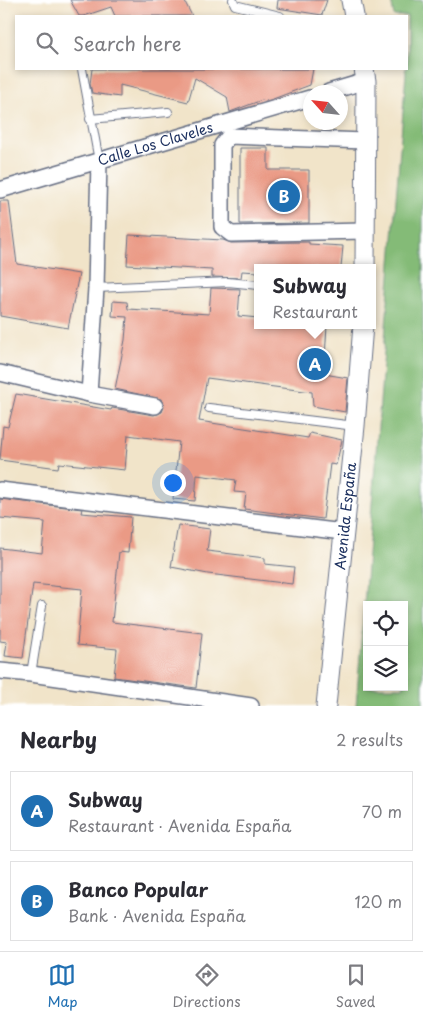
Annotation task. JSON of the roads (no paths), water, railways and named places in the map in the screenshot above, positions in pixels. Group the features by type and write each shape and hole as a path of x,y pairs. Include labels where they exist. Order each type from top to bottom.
{"street":[{"path":"351,0 354,15"},
{"path":"344,85 365,75 365,264"},
{"name":"Calle Los Claveles","path":"0,190 303,100"},
{"path":"364,231 231,234 222,227 222,145 229,136 365,141"},
{"path":"89,394 96,288 99,161"},
{"name":"Avenida España","path":"326,706 355,426 363,329"},
{"path":"0,374 89,394 155,406"},
{"path":"0,490 343,532"},
{"path":"0,671 250,706"}],"lane":[{"path":"233,0 234,5 276,15"},
{"path":"82,70 99,161"},
{"path":"90,119 168,112"},
{"path":"96,288 228,282 254,285"},
{"path":"209,408 355,426"},
{"path":"31,674 42,606"}],"place":[{"name":"Banco Popular","path":"284,196"},
{"name":"Subway","path":"315,364"}]}
